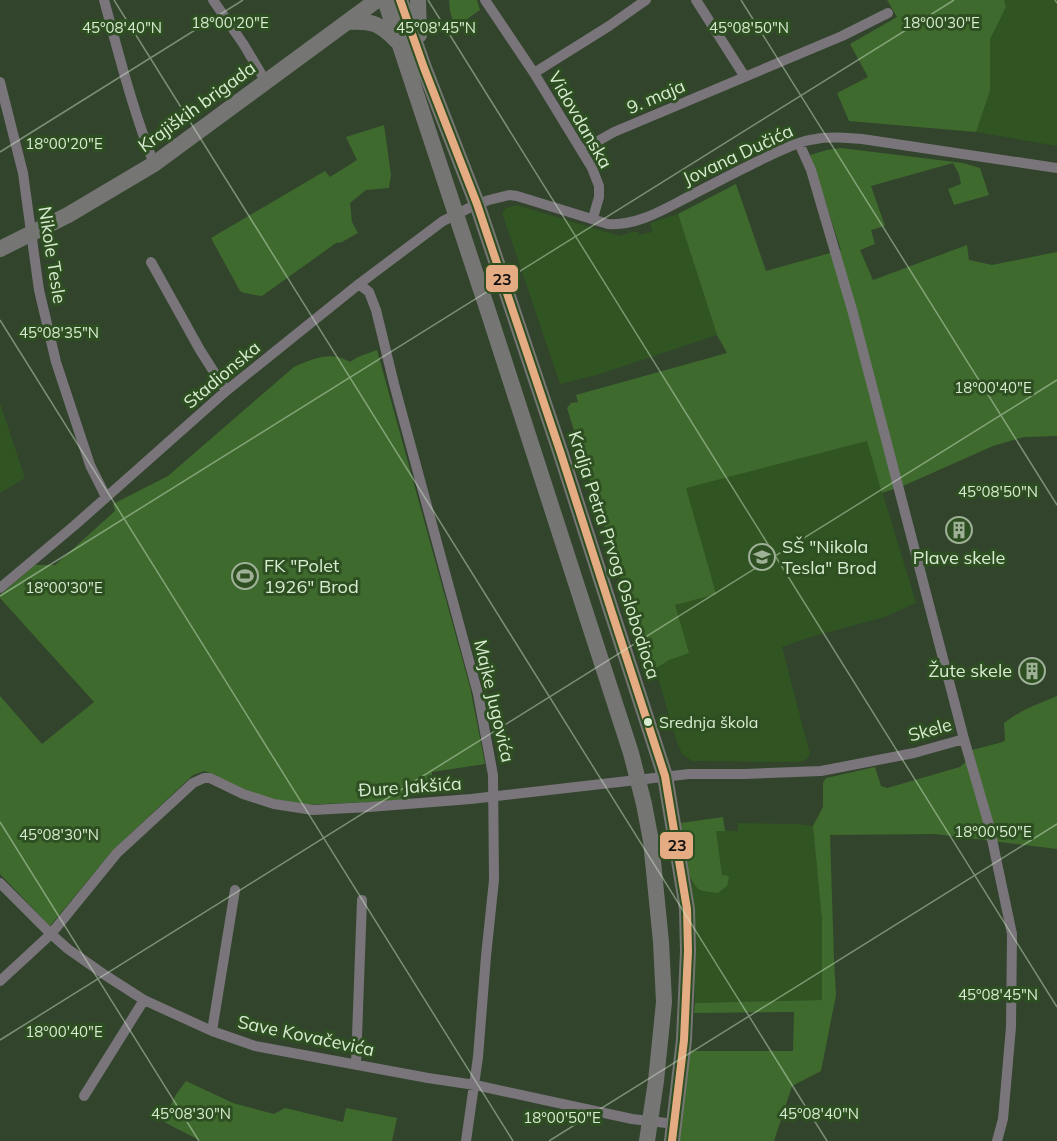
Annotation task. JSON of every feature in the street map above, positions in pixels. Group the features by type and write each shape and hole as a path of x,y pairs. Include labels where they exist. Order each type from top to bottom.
{"main road":[{"path":"348,22 360,10 365,0"},
{"name":"Krajiških brigada","path":"0,249 78,209 154,164 377,0"},
{"path":"385,0 635,766 651,841 661,942 664,1002 647,1141"},
{"name":"Kralja Petra Prvog Oslobodioca","path":"400,0 477,204 665,776 687,909 688,951 684,1040 672,1141"},
{"path":"418,0 418,21 424,68"},
{"path":"348,22 370,22 386,30 399,43"}],"street":[{"path":"104,0 125,78 154,164"},
{"path":"213,0 266,82"},
{"name":"Vidovdanska","path":"485,0 534,73 592,168 599,186 599,197 592,218"},
{"name":"Vidovdanska","path":"534,73 646,0"},
{"path":"696,0 745,77"},
{"name":"9. maja","path":"582,150 614,132 842,36 888,13"},
{"name":"Nikole Tesle","path":"0,82 23,173 39,290 56,362 90,465 106,497"},
{"name":"Jovana Dučića","path":"477,204 497,197 517,196 618,225 640,220 663,210 753,164 799,143 816,138 842,137 1057,168"},
{"name":"Skele","path":"665,776 821,771 914,753 964,739 853,313 812,170 799,143"},
{"name":"Stadionska","path":"0,588 226,391 359,284 443,221 477,204"},
{"path":"151,262 200,350 226,391"},
{"name":"Majke Jugovića","path":"359,284 369,292 376,310 475,683 493,775 494,880 475,1085 466,1141"},
{"path":"964,739 989,825 1012,934 1011,1027 1002,1119 997,1141"},
{"name":"Đure Jakšića","path":"51,934 117,853 193,783 204,778 210,778 243,794 274,804 313,810 494,797 665,776"},
{"name":"Save Kovačevića","path":"0,883 68,949 144,1000 212,1032 255,1046 475,1085 603,1113 675,1124"},
{"path":"212,1032 235,890"},
{"path":"356,1064 362,900"},
{"path":"0,981 51,934"},
{"path":"84,1095 144,1000"}],"shaded area":[{"path":"449,0 477,0 480,10 463,22 453,21"},
{"path":"887,0 1004,0 1006,7 990,39 990,91 976,132 849,121 837,93 868,77 850,44 897,17"},
{"path":"1004,0 1057,0 1057,146 976,132 990,91 989,39 1006,7"},
{"path":"384,125 391,175 389,188 366,190 350,203 352,222 358,233 336,243 262,296 240,291 211,238 325,171 330,177 357,160 346,137"},
{"path":"841,148 963,163 980,168 989,195 954,205 948,189 961,184 953,163 871,186 885,226 871,230 875,244 860,250 873,280 967,245 969,260 992,265 1057,252 1057,436 1024,437 993,446 882,493 867,441 686,488 716,594 675,605 689,653 669,660 658,667 651,667 640,640 567,408 571,403 578,402 576,395 727,353 717,335 678,214 736,184 766,271 841,250 810,155"},
{"path":"516,205 620,236 632,232 638,232 640,235 652,232 650,223 678,214 717,335 597,375 560,384 502,213 506,208"},
{"name":"FK \"Polet 1926\" Brod","path":"377,350 470,687 485,764 432,772 432,783 408,787 410,800 303,805 252,794 204,771 193,775 113,850 50,926 0,874 0,696 42,744 94,702 0,598 0,595 35,565 55,565 115,511 113,504 168,476 294,367 329,356 343,358 350,362"},
{"path":"0,403 25,478 0,493"},
{"name":"SŠ \"Nikola Tesla\" Brod","path":"867,441 916,603 885,617 782,647 810,754 807,759 800,762 692,761 682,754 677,742 608,510 644,498"},
{"path":"1057,696 1057,849 935,834 830,835 836,995 821,1071 792,1086 774,1141 676,1141 687,1058 692,1051 793,1051 794,1012 694,1013 695,1003 822,1000 822,920 813,826 823,807 823,783 826,778 875,767 881,786 887,788 960,767 969,759 972,750 1003,742 1005,740 1004,723 1010,718"},
{"path":"723,817 725,831 716,831 722,875 729,876 727,886 718,893 702,891 695,885 687,869 681,823"},
{"path":"738,823 813,826 822,920 822,1000 695,1003 691,882 701,891 718,893 729,876 722,876 715,830 738,831"},
{"path":"186,1081 233,1103 274,1114 285,1108 343,1122 346,1108 397,1118 392,1141 201,1141 162,1121"}],"transit line":[{"name":"23","path":"400,0 477,204 665,776 687,909 688,951 684,1040 672,1141"}],"place":[{"name":"Plave skele","path":"959,530"},
{"name":"SŠ \"Nikola Tesla\" Brod","path":"762,557"},
{"name":"FK \"Polet 1926\" Brod","path":"245,576"},
{"name":"Žute skele","path":"1032,671"},
{"name":"Srednja škola","path":"648,722"}]}
